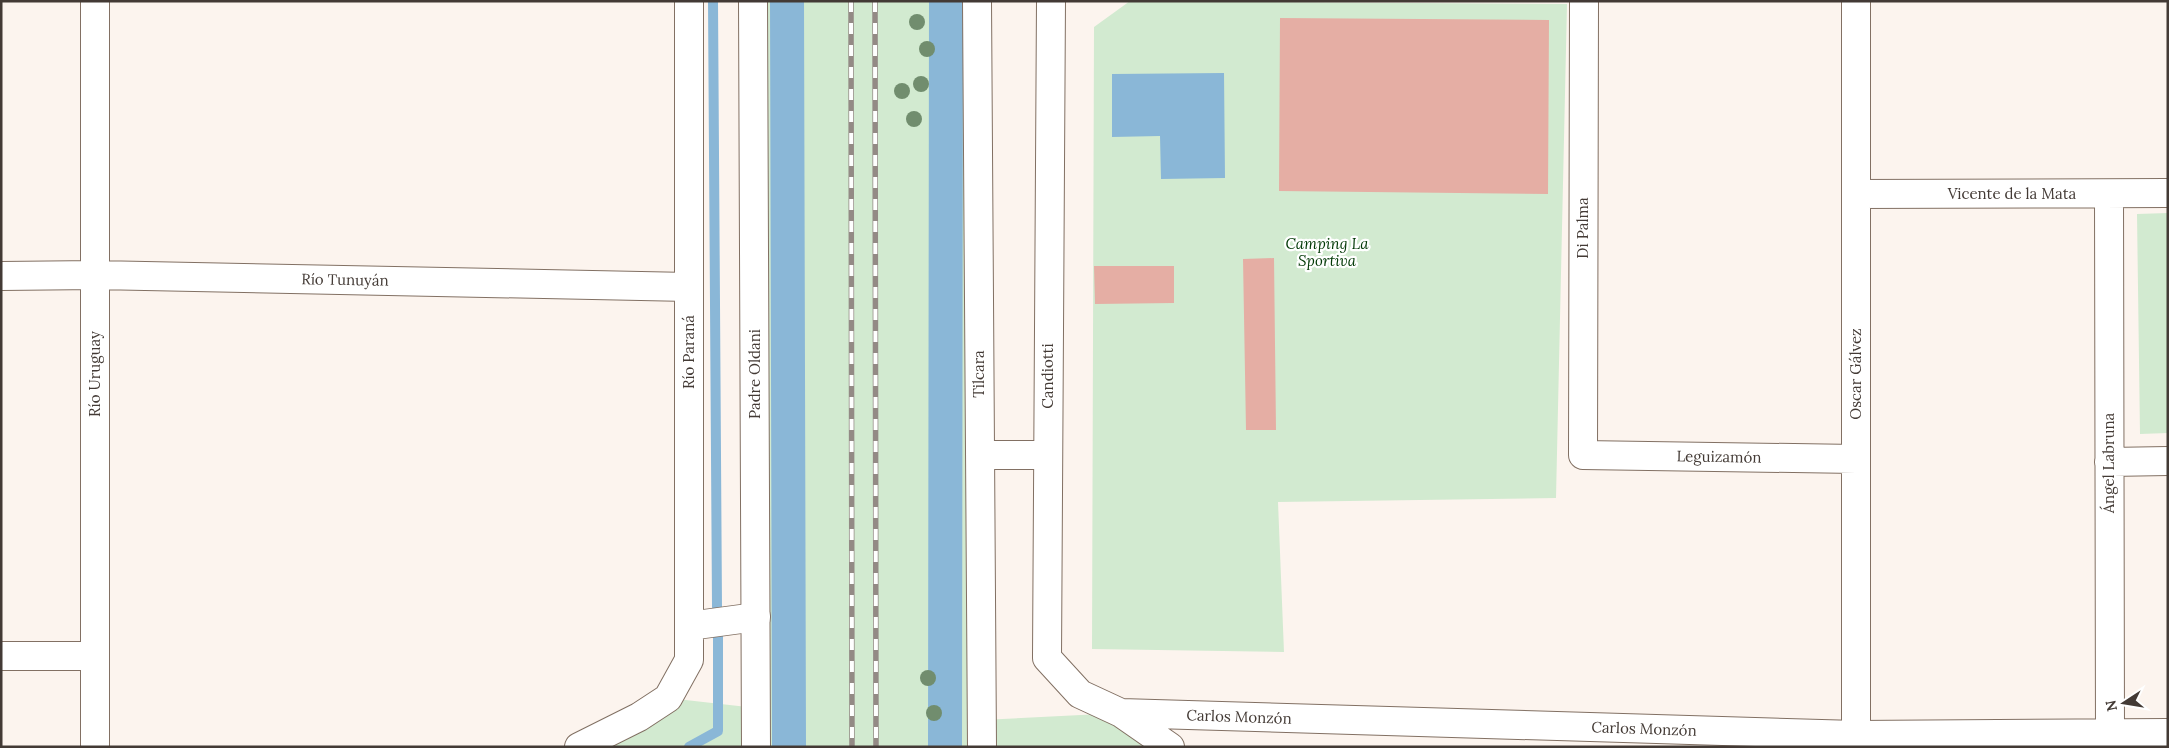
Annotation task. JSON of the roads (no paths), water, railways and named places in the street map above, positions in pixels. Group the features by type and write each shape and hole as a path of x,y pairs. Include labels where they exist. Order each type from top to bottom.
{"street":[{"name":"Río Uruguay","path":"95,747 96,1"},
{"name":"Río Paraná","path":"579,747 639,717 668,698 689,660 689,1"},
{"name":"Padre Oldani","path":"753,1 756,747"},
{"name":"Tilcara","path":"977,1 982,747"},
{"name":"Candiotti","path":"1051,1 1047,658 1080,694 1121,713"},
{"name":"Di Palma","path":"1583,455 1584,1"},
{"name":"Oscar Gálvez","path":"1856,1 1856,741"},
{"name":"Vicente de la Mata","path":"1856,194 2168,193"},
{"name":"Ángel Labruna","path":"2109,194 2110,733"},
{"name":"Río Tunuyán","path":"1,276 96,275 689,287"},
{"path":"980,455 1048,455"},
{"name":"Leguizamón","path":"1583,455 1856,459"},
{"path":"2109,462 2168,461"},
{"path":"689,626 756,617"},
{"path":"1,656 95,656"},
{"path":"1121,713 1170,747"},
{"name":"Carlos Monzón","path":"1121,713 1856,741 2168,733"}],"water":[{"path":"1224,73 1225,178 1161,179 1160,136 1112,137 1112,74"}],"waterway":[{"path":"713,1 717,607"},
{"path":"787,1 789,747"},
{"path":"945,747 946,1"},
{"path":"689,747 718,731 718,636"}],"railway":[{"path":"851,1 852,747"},
{"path":"875,1 876,747"}],"park label":[{"name":"Camping La Sportiva","path":"1327,252"}]}
